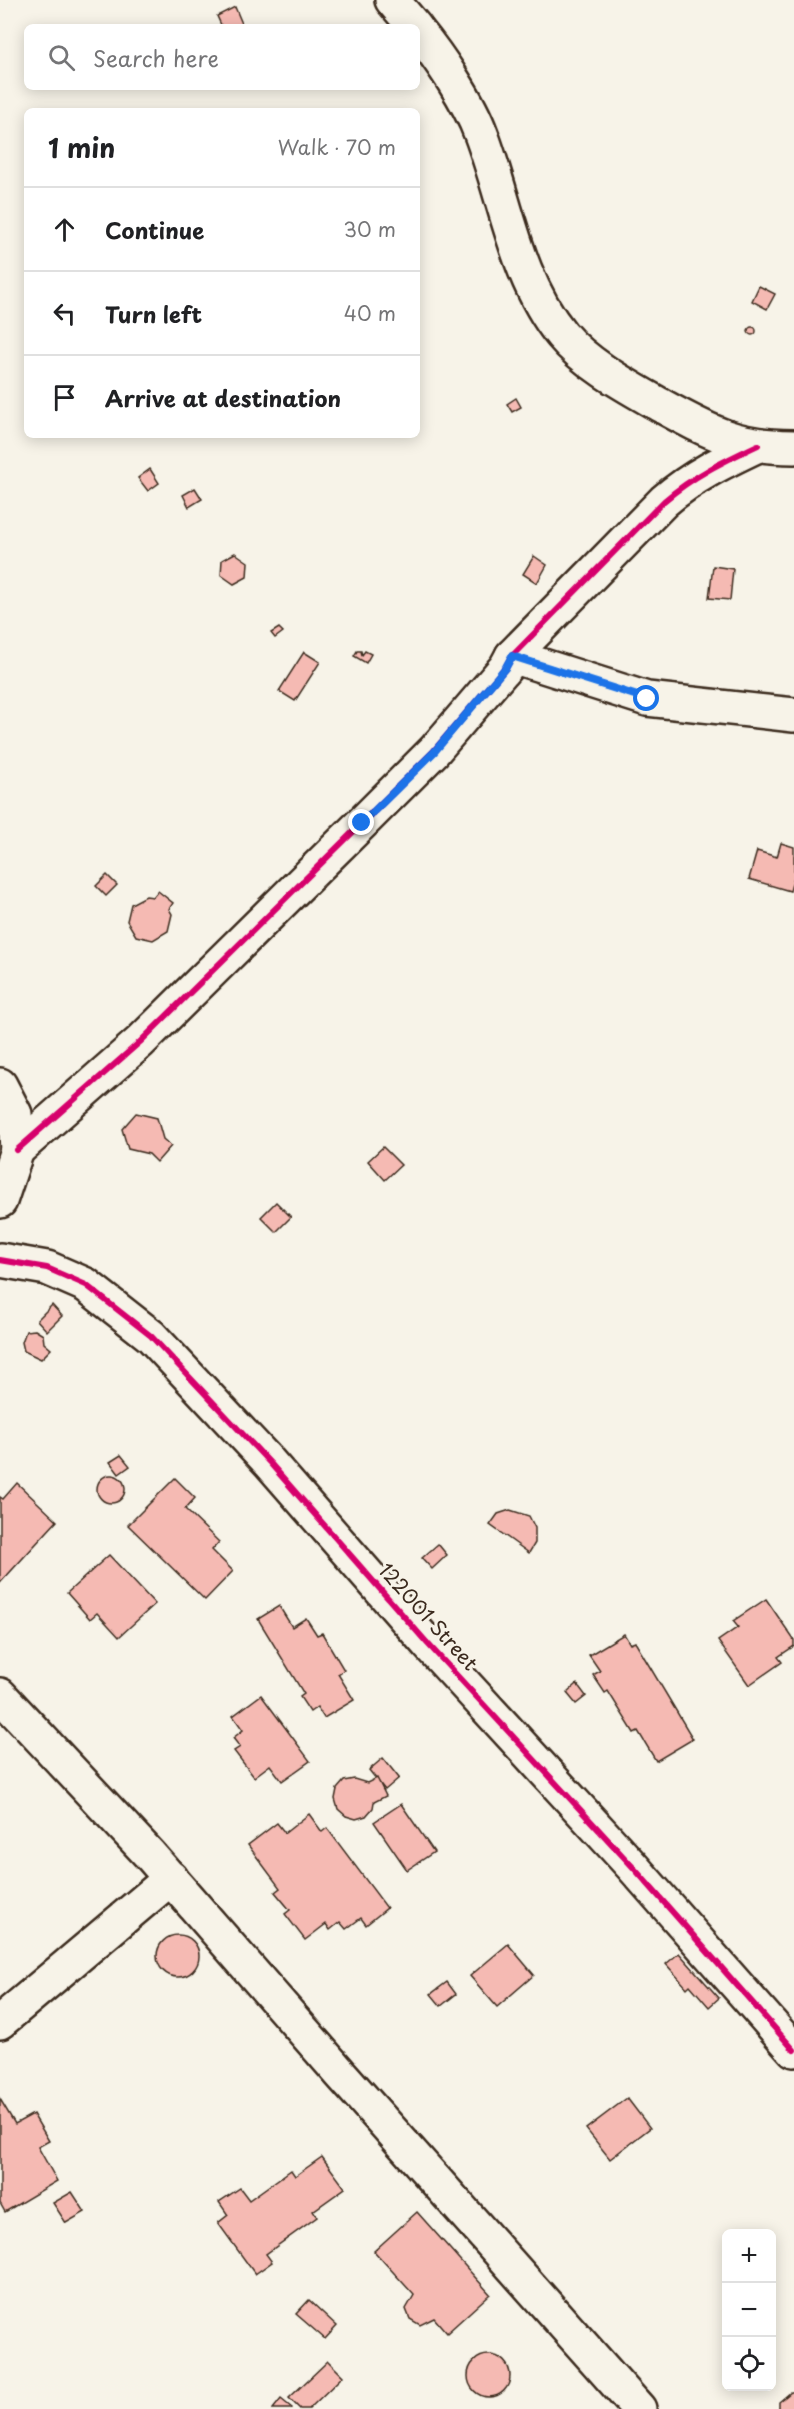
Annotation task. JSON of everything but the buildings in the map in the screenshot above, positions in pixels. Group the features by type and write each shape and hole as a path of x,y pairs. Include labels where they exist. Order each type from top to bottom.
{"street":[{"path":"392,0 413,24"},
{"path":"420,33 437,54 480,131 522,261 535,291 563,335 597,365 643,395 715,435 758,446 794,447"},
{"path":"17,1150 140,1042 434,752 506,667 512,656 664,501 685,483 711,467 758,446"},
{"path":"512,656 647,699 794,715"},
{"path":"0,1085 15,1114 17,1150 0,1201"},
{"name":"122001 Street","path":"0,1260 47,1268 86,1285 151,1336 270,1463 428,1644 632,1866 794,2050"},
{"path":"0,1695 171,1878 340,2073 639,2409"},
{"path":"0,2022 171,1878"}],"cycle path":[{"path":"17,1150 140,1042 434,751 506,667 512,656 664,501 721,463 758,445"},
{"path":"0,1260 47,1268 86,1285 151,1336 270,1463 428,1644 632,1866 794,2050"}],"route":[{"path":"362,823 434,752 506,667 512,656 647,699"}]}
